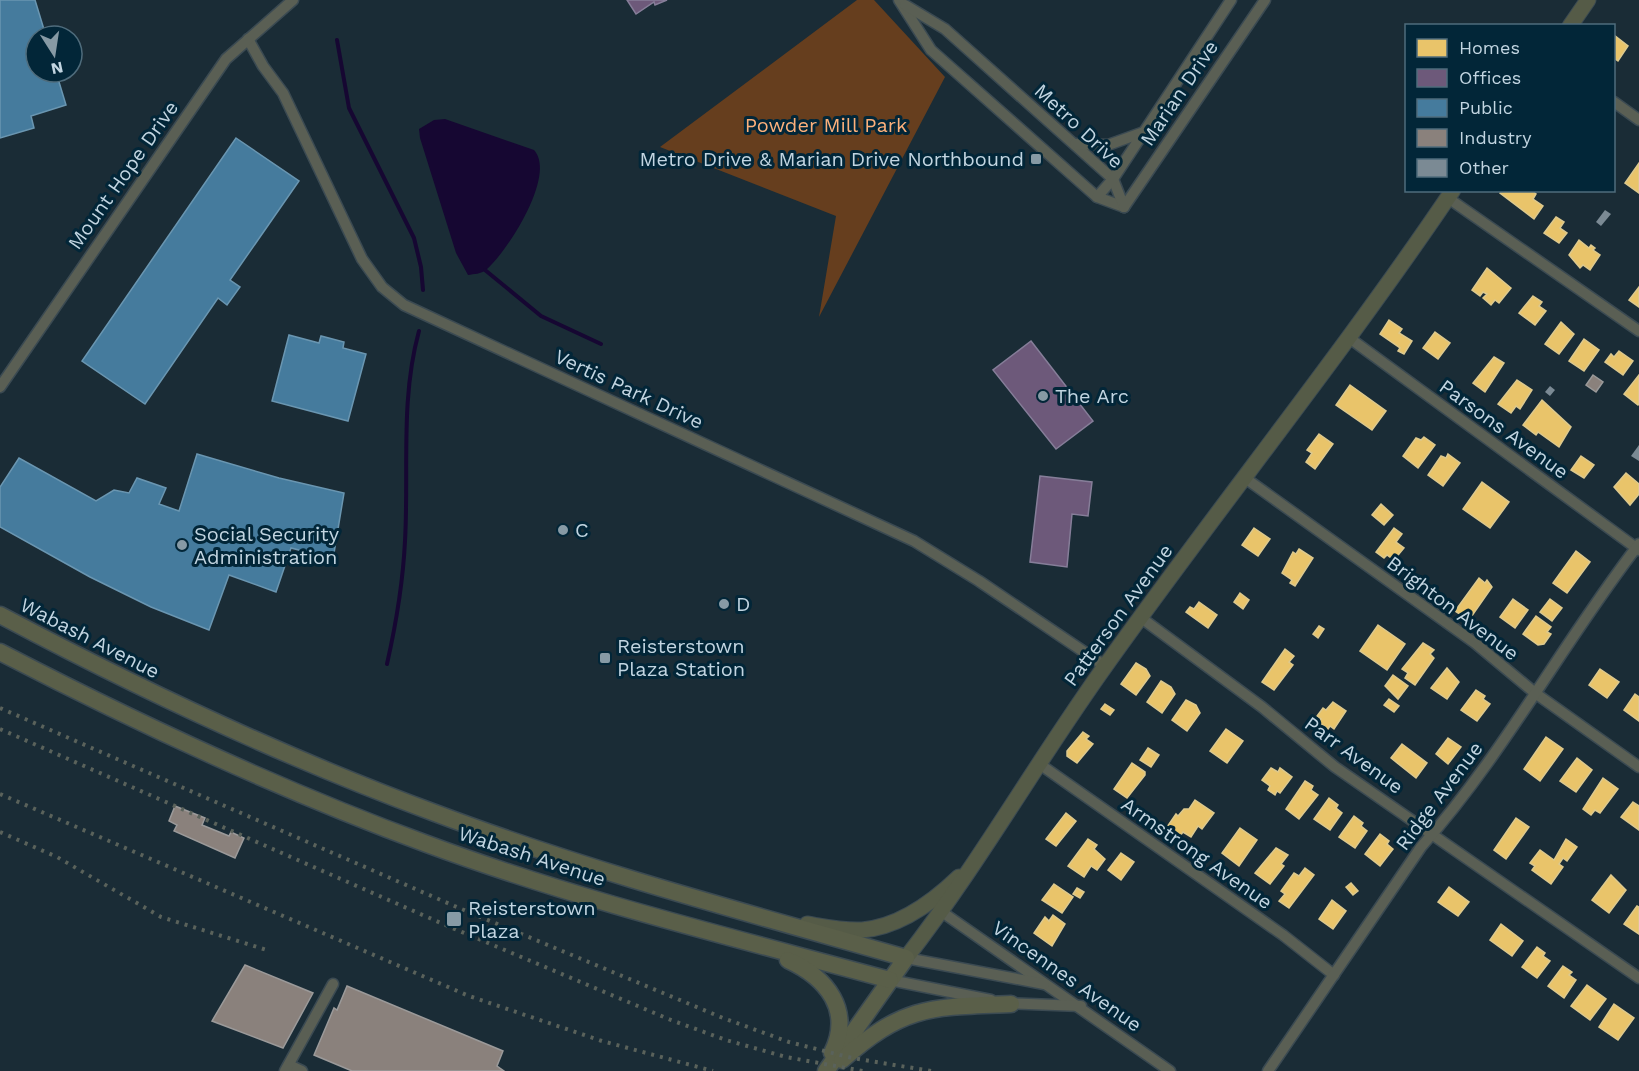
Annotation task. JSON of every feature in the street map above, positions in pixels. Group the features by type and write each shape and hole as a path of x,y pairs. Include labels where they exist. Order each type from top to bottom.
{"main road":[{"path":"1571,24 1588,0"},
{"name":"Patterson Avenue","path":"826,1071 981,856 1038,763 1140,617 1245,478 1450,194"},
{"name":"Wabash Avenue","path":"0,615 168,700 371,789 561,856 747,914 906,958"},
{"name":"Wabash Avenue","path":"0,652 159,733 374,824 551,886 890,980"},
{"path":"747,914 837,929 863,930 895,921 927,904 981,856"},
{"path":"743,940 810,971 824,983 833,996 840,1030 826,1071"},
{"path":"826,1071 865,1040 908,1014 958,1006 1011,1004"}],"street":[{"name":"Mount Hope Drive","path":"0,387 226,59 293,0"},
{"name":"Marian Drive","path":"1097,197 1113,179 1232,0"},
{"name":"Marian Drive","path":"1124,207 1265,0"},
{"name":"Metro Drive","path":"901,2 945,29 1075,144 1113,179 1124,207"},
{"name":"Metro Drive","path":"901,2 931,50 1097,197 1124,207"},
{"name":"Vertis Park Drive","path":"248,39 263,66 284,93 362,259 382,287 404,305 904,536 979,581 1106,666"},
{"path":"1615,103 1639,120"},
{"name":"Marian Drive","path":"1075,144 1108,145 1144,132"},
{"path":"1450,194 1639,330"},
{"name":"Parsons Avenue","path":"1348,337 1638,547"},
{"name":"Brighton Avenue","path":"1245,478 1474,643 1535,693 1639,767"},
{"name":"Ridge Avenue","path":"1268,1071 1421,847 1434,833 1638,547"},
{"name":"Parr Avenue","path":"1140,617 1262,707 1335,767 1434,833 1639,978"},
{"name":"Armstrong Avenue","path":"1038,763 1283,935 1334,975"},
{"name":"Vincennes Avenue","path":"942,912 1081,1006 1170,1071"},
{"name":"Wabash Avenue","path":"906,958 1050,985"},
{"name":"Wabash Avenue","path":"890,980 1011,1004 1081,1006"},
{"path":"302,1071 287,1068 333,984"}],"green space":[{"name":"Powder Mill Park","path":"857,0 874,0 945,77 819,317 836,216 660,147"}],"shaded area":[{"path":"445,119 534,150 539,162 539,177 526,213 495,261 486,270 477,274 468,275 456,253 420,138 419,129 434,120"}],"building: Homes":[{"path":"1615,36 1628,46 1618,61 1615,59"},
{"path":"1639,163 1639,193 1625,183"},
{"path":"1534,192 1536,194 1533,199 1543,206 1534,219 1500,193"},
{"path":"1556,217 1564,222 1560,228 1567,233 1559,243 1544,233"},
{"path":"1579,240 1589,248 1591,245 1595,248 1593,250 1600,255 1590,270 1583,265 1580,268 1569,255"},
{"path":"1487,268 1511,288 1499,303 1495,300 1491,305 1483,298 1487,294 1483,292 1480,296 1472,290"},
{"path":"1639,287 1639,307 1629,300"},
{"path":"1533,296 1542,302 1539,306 1546,311 1535,325 1519,313"},
{"path":"1389,320 1402,329 1399,333 1412,341 1404,354 1398,351 1400,348 1380,334"},
{"path":"1561,322 1574,334 1559,354 1545,344"},
{"path":"1435,332 1450,343 1438,359 1423,348"},
{"path":"1584,339 1599,350 1584,371 1569,361"},
{"path":"1619,351 1633,361 1623,375 1605,362 1611,354 1614,357"},
{"path":"1494,357 1504,363 1485,392 1473,383"},
{"path":"1639,375 1639,404 1638,405 1624,394"},
{"path":"1517,380 1532,390 1520,409 1516,406 1511,413 1498,404"},
{"path":"1350,385 1386,411 1372,430 1336,405"},
{"path":"1542,400 1571,427 1559,447 1538,432 1536,435 1523,425"},
{"path":"1319,434 1333,444 1315,469 1306,462 1312,453 1307,450"},
{"path":"1424,437 1435,445 1418,468 1403,456 1416,438 1421,440"},
{"path":"1448,454 1460,463 1443,486 1428,475 1441,456 1446,458"},
{"path":"1581,456 1594,465 1584,478 1571,470"},
{"path":"1626,473 1639,484 1639,494 1630,505 1614,487"},
{"path":"1482,482 1509,502 1490,528 1463,509"},
{"path":"1381,504 1393,515 1384,525 1372,515"},
{"path":"1254,528 1270,539 1258,556 1242,545"},
{"path":"1394,528 1402,534 1396,542 1404,548 1394,560 1387,555 1384,558 1376,552"},
{"path":"1299,549 1313,558 1295,586 1290,583 1292,580 1282,573 1293,552 1296,554"},
{"path":"1576,551 1590,562 1567,593 1553,583"},
{"path":"1479,578 1485,583 1487,580 1492,587 1469,620 1455,611"},
{"path":"1240,593 1249,600 1243,609 1234,602"},
{"path":"1513,599 1528,610 1515,628 1500,617"},
{"path":"1550,599 1562,608 1552,621 1540,612"},
{"path":"1199,602 1217,615 1208,628 1186,612 1190,607 1194,609"},
{"path":"1536,616 1551,627 1547,632 1551,634 1544,644 1538,645 1523,634"},
{"path":"1378,625 1405,644 1387,670 1360,651"},
{"path":"1319,626 1324,629 1318,638 1313,634"},
{"path":"1423,643 1434,650 1430,654 1434,658 1415,685 1405,678 1408,673 1402,669"},
{"path":"1285,649 1294,656 1289,662 1293,665 1274,690 1262,682"},
{"path":"1136,663 1146,669 1150,676 1136,695 1121,684"},
{"path":"1447,668 1459,682 1447,699 1431,688"},
{"path":"1600,669 1619,682 1607,698 1589,685"},
{"path":"1393,675 1408,686 1398,699 1385,686"},
{"path":"1161,681 1171,687 1175,694 1162,713 1147,702"},
{"path":"1476,690 1485,696 1483,699 1490,704 1477,721 1461,710"},
{"path":"1635,694 1639,697 1639,721 1624,710"},
{"path":"1389,699 1399,706 1394,712 1384,705"},
{"path":"1186,700 1196,705 1200,713 1187,731 1172,720"},
{"path":"1333,702 1346,711 1334,729 1330,726 1328,729 1319,722 1321,719 1317,716 1323,708 1326,710"},
{"path":"1105,704 1114,710 1110,715 1101,709"},
{"path":"1226,729 1243,741 1227,763 1210,751"},
{"path":"1083,732 1089,736 1086,739 1093,744 1077,763 1067,756 1067,751"},
{"path":"1546,737 1563,749 1540,781 1524,769"},
{"path":"1448,738 1461,747 1448,764 1436,754"},
{"path":"1402,744 1427,763 1416,778 1391,758"},
{"path":"1148,748 1159,755 1151,767 1140,760"},
{"path":"1577,758 1592,770 1576,792 1560,781"},
{"path":"1132,763 1145,772 1145,775 1127,798 1114,789"},
{"path":"1271,768 1278,772 1280,768 1292,777 1280,793 1277,791 1275,795 1268,790 1270,786 1262,780"},
{"path":"1603,778 1618,789 1600,813 1595,810 1591,815 1583,809"},
{"path":"1305,781 1313,786 1311,790 1318,795 1299,819 1286,809"},
{"path":"1329,798 1338,805 1336,808 1342,813 1330,830 1314,819"},
{"path":"1195,800 1214,813 1202,829 1198,826 1191,837 1183,832 1180,836 1167,827 1176,814 1178,816 1184,809 1189,809"},
{"path":"1633,802 1639,806 1639,830 1621,817"},
{"path":"1066,813 1076,821 1056,846 1046,839"},
{"path":"1354,816 1363,823 1361,826 1367,831 1355,848 1339,837"},
{"path":"1516,818 1529,827 1506,859 1494,850"},
{"path":"1240,828 1257,840 1239,866 1222,853"},
{"path":"1380,834 1389,841 1387,844 1393,849 1380,866 1365,854"},
{"path":"1088,839 1097,845 1094,849 1105,859 1097,870 1091,866 1084,877 1068,866"},
{"path":"1566,839 1577,847 1567,861 1563,858 1559,864 1563,867 1551,884 1532,870 1535,866 1530,863 1540,850 1554,860"},
{"path":"1276,848 1288,855 1281,864 1284,866 1270,884 1255,873"},
{"path":"1121,853 1134,862 1121,880 1108,870"},
{"path":"1305,868 1314,875 1289,908 1279,901 1285,894 1281,891 1294,873 1299,876"},
{"path":"1611,875 1626,890 1609,913 1592,900"},
{"path":"1351,883 1358,891 1353,895 1346,887"},
{"path":"1054,884 1073,897 1062,913 1042,900"},
{"path":"1449,887 1469,902 1458,916 1438,902"},
{"path":"1077,888 1084,892 1080,898 1073,894"},
{"path":"1332,900 1346,911 1333,929 1319,919"},
{"path":"1637,906 1639,907 1639,934 1624,924"},
{"path":"1053,915 1065,924 1052,946 1034,933 1045,917 1049,921"},
{"path":"1501,924 1523,941 1512,956 1490,940"},
{"path":"1537,947 1550,961 1537,978 1522,967"},
{"path":"1563,966 1572,972 1569,975 1576,980 1564,998 1548,986"},
{"path":"1587,985 1606,999 1590,1020 1571,1006"},
{"path":"1614,1004 1634,1018 1618,1040 1599,1027"}],"building: Offices":[{"path":"627,0 667,0 655,5 654,2 636,14"},
{"name":"The Arc","path":"1031,341 1093,421 1056,449 993,370"},
{"path":"1040,476 1092,482 1088,516 1072,514 1067,567 1030,562"}],"building: Public":[{"path":"0,0 35,0 42,24 24,24 24,84 60,84 66,105 31,116 34,128 0,138"},
{"path":"236,138 299,181 230,280 240,287 227,305 218,298 145,404 82,361"},
{"path":"289,335 319,343 321,336 344,342 343,348 366,354 348,421 272,401"},
{"name":"Social Security Administration","path":"197,454 279,478 344,493 333,559 291,548 276,592 229,575 209,630 151,607 90,577 0,527 0,487 19,458 96,501 114,490 129,493 137,478 166,488 159,504 179,511"}],"building: Industry":[{"path":"1593,375 1603,382 1596,392 1586,385"},
{"path":"175,806 205,818 202,825 229,836 231,832 244,838 235,858 174,831 177,825 169,821"},
{"path":"245,965 313,993 283,1048 212,1021"},
{"path":"347,986 503,1051 497,1066 504,1071 352,1071 314,1055 334,1008 337,1010"}],"building: Other":[{"path":"1605,210 1611,214 1601,226 1596,222"},
{"path":"1550,386 1555,390 1550,396 1545,392"},
{"path":"1639,445 1639,461 1631,456"}],"waterway":[{"path":"337,40 349,108 414,238 421,267 423,290"},
{"path":"485,270 541,316 601,344"},
{"path":"387,664 403,572 407,409 409,383 419,331"}],"railway":[{"path":"0,708 459,908 723,1018 789,1042 852,1058 931,1071"},
{"path":"0,729 450,927 671,1020 726,1040 786,1057 863,1071"},
{"path":"0,794 469,996 602,1041 713,1071"},
{"path":"0,832 57,857 161,917 270,951"}],"place":[{"name":"Metro Drive & Marian Drive Northbound","path":"1036,159"},
{"name":"The Arc","path":"1043,396"},
{"name":"C","path":"563,530"},
{"name":"Social Security Administration","path":"182,545"},
{"name":"D","path":"724,604"},
{"name":"Reisterstown Plaza Station","path":"605,658"},
{"name":"Reisterstown Plaza","path":"454,919"}]}
